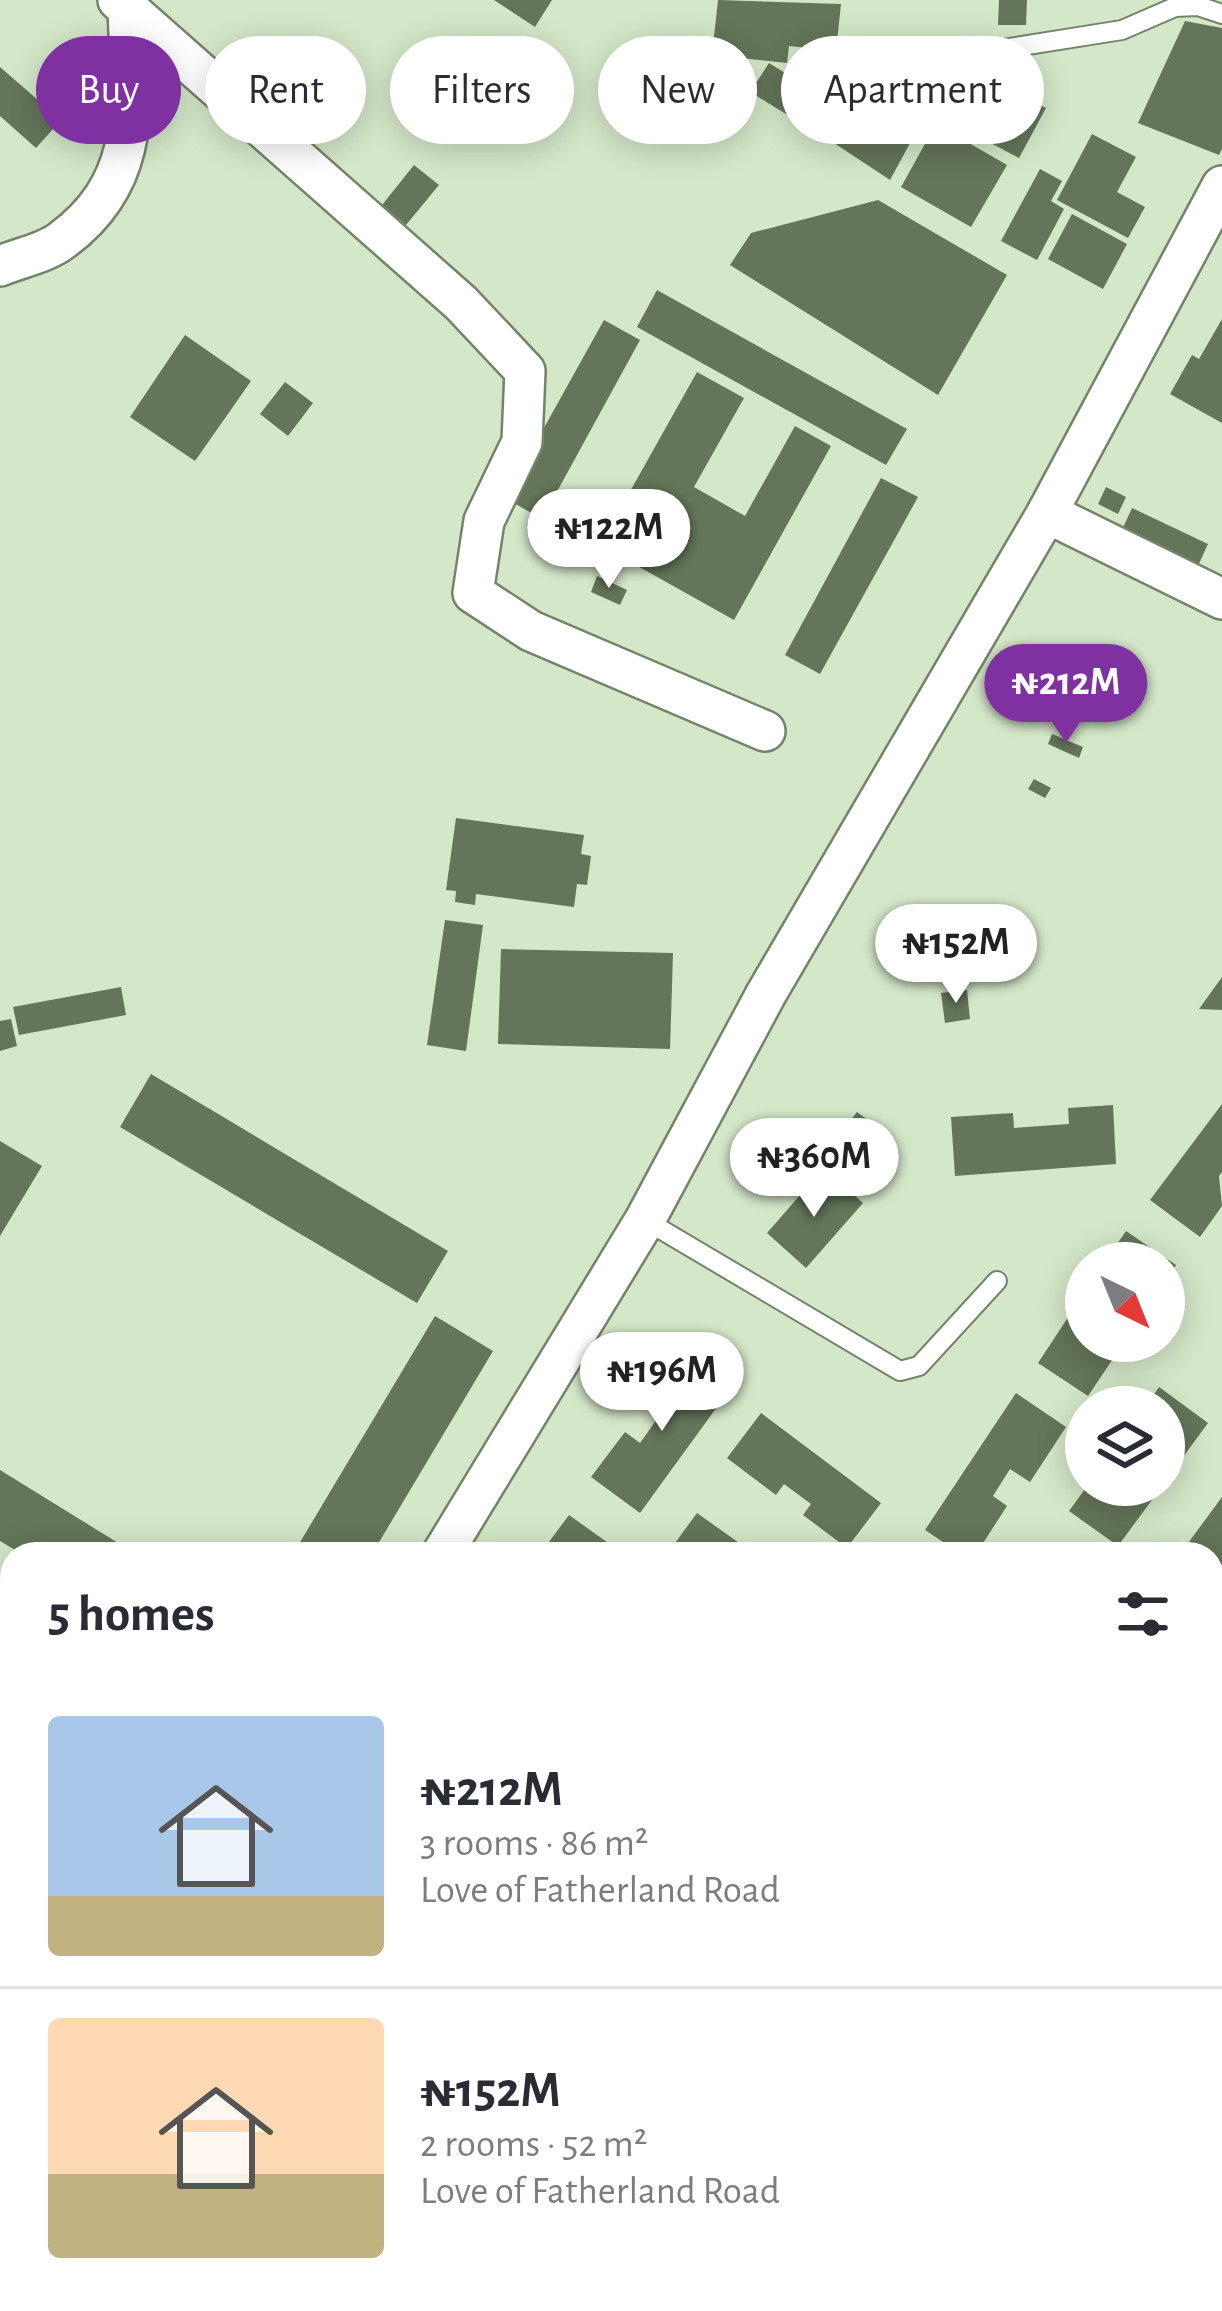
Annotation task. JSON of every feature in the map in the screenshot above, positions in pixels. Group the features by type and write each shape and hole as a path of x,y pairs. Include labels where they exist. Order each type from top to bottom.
{"street":[{"path":"0,266 60,242 110,190 132,125 123,4"},
{"path":"123,4 461,303 525,371 522,442 484,521 473,593 531,632 765,731"},
{"path":"449,1542 645,1220 766,994 1047,513 1222,186"},
{"path":"1047,513 1222,599"}],"lane":[{"path":"1044,42 1122,30 1175,7 1198,6 1222,14"},
{"path":"645,1220 900,1371 919,1366 997,1281"}],"building":[{"path":"494,0 552,0 535,27"},
{"path":"718,0 841,4 838,36 781,36 781,62 757,60 757,36 714,36"},
{"path":"999,0 1027,0 1026,25 998,25"},
{"path":"1185,21 1222,28 1219,155 1138,123"},
{"path":"769,63 781,70 781,111 757,96 757,81"},
{"path":"0,67 36,98 40,144 36,148 0,116"},
{"path":"1092,134 1136,157 1117,192 1145,207 1128,238 1057,200"},
{"path":"836,144 910,144 890,180"},
{"path":"925,144 971,144 1007,165 971,227 901,187"},
{"path":"993,144 1027,144 1019,158"},
{"path":"414,165 439,185 406,225 382,205"},
{"path":"1040,169 1062,181 1051,201 1064,209 1037,260 1001,241"},
{"path":"878,200 1007,275 938,395 730,265 751,233"},
{"path":"1072,214 1127,244 1103,289 1048,259"},
{"path":"657,290 907,429 886,465 637,327"},
{"path":"1222,319 1222,423 1170,394 1192,355 1199,359"},
{"path":"604,320 640,340 542,519 505,498"},
{"path":"185,335 251,381 195,461 130,417"},
{"path":"697,372 744,398 694,487 745,516 795,426 831,446 734,620 600,545"},
{"path":"285,382 313,403 288,436 260,414"},
{"path":"881,478 918,497 820,674 785,655"},
{"path":"1106,487 1126,497 1118,514 1098,504"},
{"path":"1132,508 1208,544 1197,568 1121,532"},
{"path":"597,576 627,590 620,605 591,592"},
{"path":"1037,655 1053,663 1043,681 1028,673"},
{"path":"1052,734 1083,747 1079,758 1048,744"},
{"path":"1034,779 1051,788 1045,798 1028,789"},
{"path":"456,818 584,835 581,854 591,856 587,885 577,884 574,907 476,894 475,905 455,902 456,891 446,890"},
{"path":"445,920 483,925 466,1051 427,1045"},
{"path":"501,949 673,953 670,1049 498,1044"},
{"path":"1222,977 1222,1010 1199,1009"},
{"path":"121,987 126,1015 19,1035 13,1007"},
{"path":"967,990 970,1019 945,1023 941,993"},
{"path":"11,1019 17,1046 0,1051 0,1021"},
{"path":"151,1074 448,1251 417,1303 120,1127"},
{"path":"1222,1104 1222,1206 1200,1237 1150,1200"},
{"path":"1113,1105 1116,1164 955,1176 951,1117 1013,1113 1014,1128 1069,1124 1068,1108"},
{"path":"857,1112 895,1140 883,1155 891,1160 874,1182 867,1176 856,1190 818,1162"},
{"path":"0,1141 42,1166 0,1236"},
{"path":"815,1178 828,1190 837,1180 863,1203 806,1268 767,1233"},
{"path":"1126,1231 1142,1242 1118,1242"},
{"path":"435,1316 493,1351 379,1542 300,1542"},
{"path":"1065,1322 1065,1362 1111,1362 1095,1386 1073,1386 1038,1363"},
{"path":"681,1353 730,1389 640,1513 591,1477 625,1432 640,1443 662,1412 647,1401"},
{"path":"1016,1393 1065,1426 1030,1482 1010,1469 993,1496 1007,1506 984,1542 943,1542 925,1530"},
{"path":"1185,1406 1208,1423 1185,1454"},
{"path":"761,1413 881,1503 852,1542 839,1542 803,1515 811,1504 784,1484 776,1495 727,1458"},
{"path":"0,1470 117,1542 2,1542"},
{"path":"1222,1497 1222,1542 1189,1542"},
{"path":"1073,1506 1148,1506 1121,1542 1112,1542 1069,1511"},
{"path":"697,1513 738,1542 676,1542"},
{"path":"569,1515 607,1542 549,1542"}]}
